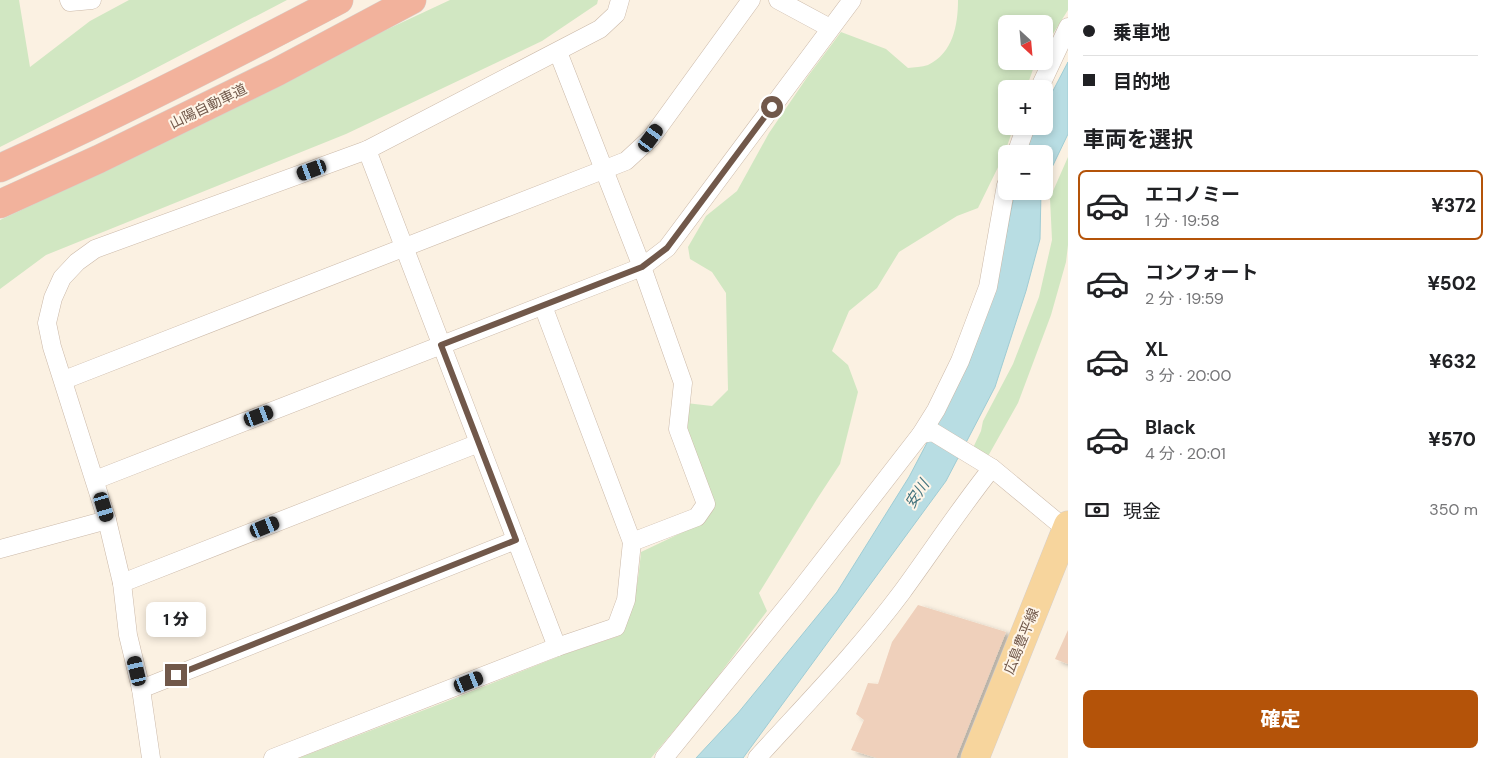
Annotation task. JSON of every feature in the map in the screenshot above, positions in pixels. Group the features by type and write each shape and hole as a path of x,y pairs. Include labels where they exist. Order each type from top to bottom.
{"highway":[{"path":"0,168 102,121 239,53 339,0"},
{"name":"山陽自動車道","path":"0,204 99,159 277,72 412,0"}],"main road":[{"name":"広島豊平線","path":"975,758 1067,528"}],"street":[{"path":"69,0 70,2 92,0"},
{"path":"152,758 141,689 128,635 122,583 108,520 52,346 47,323 53,298 62,278 76,262 95,249 366,150 600,29 616,14 620,0"},
{"path":"64,380 626,161 651,138 751,0"},
{"path":"778,0 830,28"},
{"path":"95,480 642,267 667,248 852,0"},
{"path":"1043,80 1068,27"},
{"path":"558,52 642,267 683,383 678,429 706,504 697,518 632,542"},
{"path":"366,150 557,647"},
{"path":"664,758 927,433 960,361 988,287 1003,200"},
{"path":"274,758 557,647 616,627 626,600 632,542 543,306"},
{"path":"927,433 989,467 1067,528"},
{"path":"122,583 479,443"},
{"path":"757,758 852,653 902,592 989,467"},
{"path":"0,549 108,520"},
{"path":"141,689 516,540"}],"green space":[{"path":"0,0 19,0 30,67 90,21 129,0 287,0 0,147"},
{"path":"450,0 598,0 597,4 542,41 346,134 46,255 0,289 0,220 161,144 315,63"},
{"path":"958,0 1068,0 1068,10 1053,34 1053,15 998,15 998,70 1033,70 1029,80 998,80 998,135 1011,135 1007,145 998,145 998,167 978,208 957,216 899,252 877,288 849,311 832,351 848,365 858,392 840,464 759,593 767,611 707,691 651,758 299,758 565,654 619,636 629,615 635,595 641,552 700,524 689,444 686,403 712,406 728,390 726,293 712,272 690,259 688,247 706,216 737,191 769,133 841,32 886,49 908,68 926,66 936,60 948,46 957,19"},
{"path":"1068,157 1068,245 1066,262 1051,315 1018,403 987,458 972,450 981,431 983,421 1013,364 1039,297 1052,240 1050,200 1053,200 1053,191"}],"water":[{"path":"1068,62 1068,134 1053,165 1053,145 1029,145 1031,135 1053,135 1053,91"},
{"name":"安川","path":"1013,200 1041,200 1040,239 1026,291 995,387 946,481 743,758 696,758 738,713 837,592 909,477 969,363 995,290"}],"building":[{"path":"918,605 1006,632 956,758 877,758 851,750 864,720 856,714 868,683 878,684 892,642"},
{"path":"1068,630 1068,664 1055,659"}],"route":[{"path":"176,675 516,540 441,345 642,267 667,248 772,107"}]}
